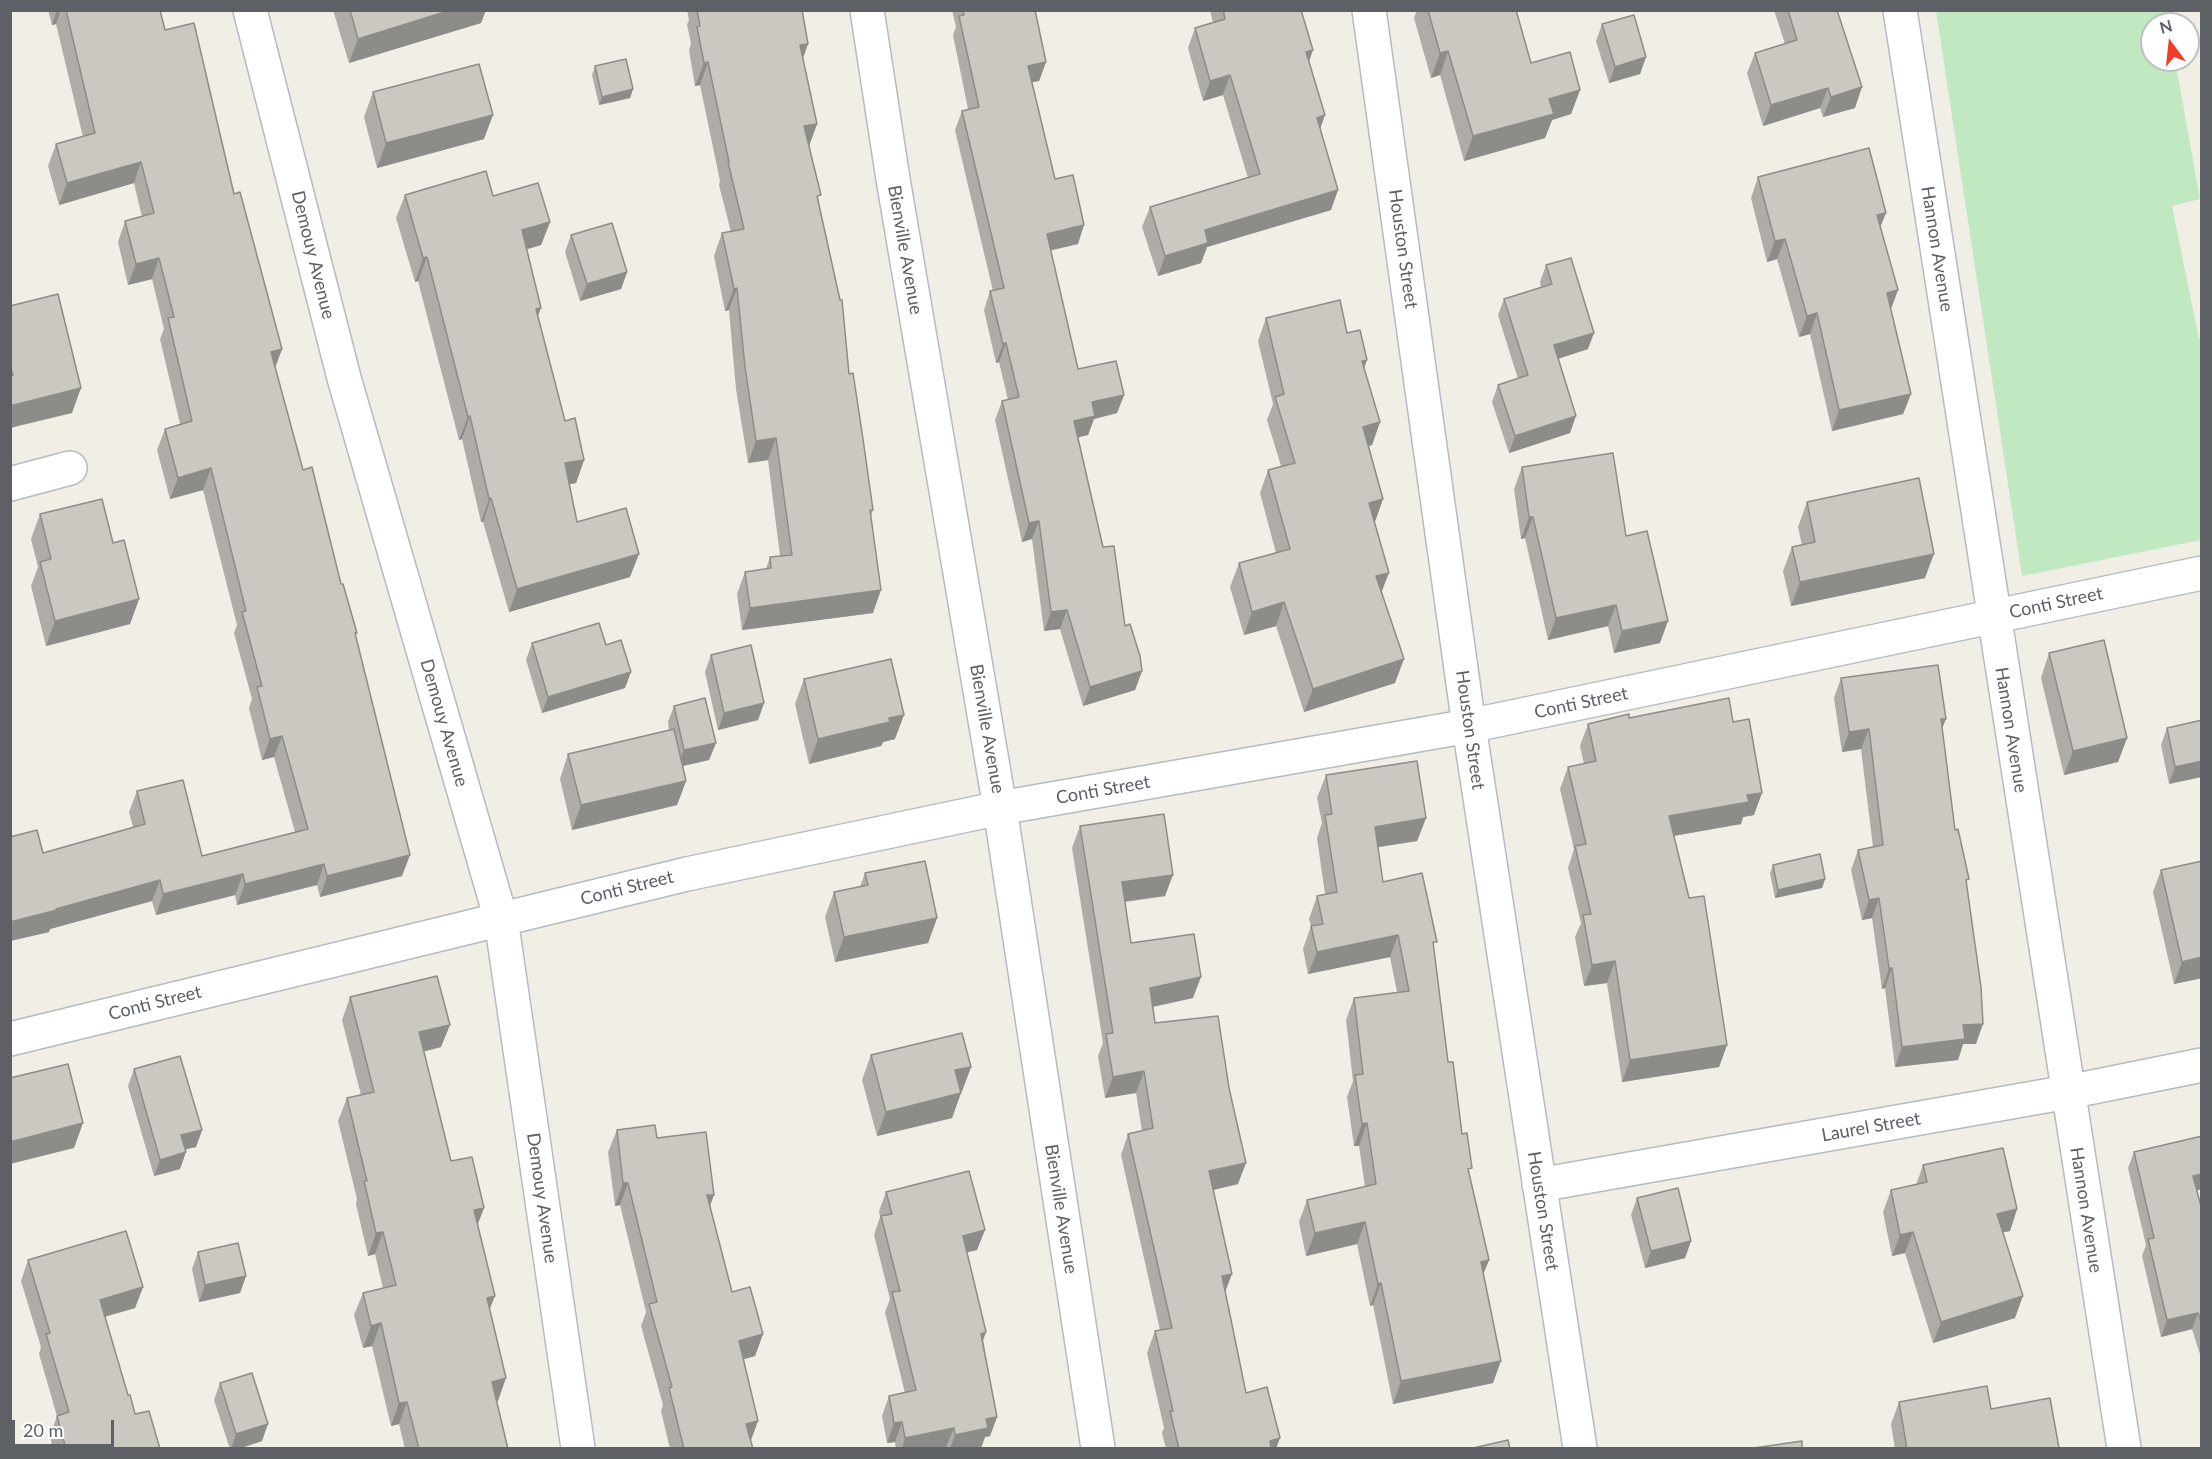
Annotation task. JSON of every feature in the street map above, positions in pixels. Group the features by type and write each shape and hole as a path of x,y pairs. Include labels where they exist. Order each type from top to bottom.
{"street":[{"name":"Demouy Avenue","path":"250,10 344,378 501,919 578,1449"},
{"name":"Bienville Avenue","path":"867,10 892,178 1000,808 1098,1449"},
{"name":"Houston Street","path":"1369,10 1469,726 1580,1449"},
{"name":"Hannon Avenue","path":"1900,10 2124,1449"},
{"path":"10,484 70,468"},
{"name":"Conti Street","path":"10,1039 687,874 1000,808 1469,726 2202,573"},
{"name":"Laurel Street","path":"1539,1185 2068,1092 2202,1065"}],"green space":[{"path":"1936,11 2165,11 2140,12 2140,72 2177,72 2200,199 2172,206 2199,339 2201,339 2201,540 2022,576"}],"building":[{"path":"66,10 160,10 165,30 194,23 234,194 240,192 282,349 271,352 303,470 312,467 341,584 343,584 357,633 355,633 410,855 327,876 324,864 245,884 243,874 163,894 160,880 10,922 10,837 37,830 43,853 145,824 137,791 183,780 202,856 308,829 282,736 270,739 257,687 262,686 242,612 246,611 211,468 178,478 165,429 192,421 168,318 174,317 159,258 136,264 125,221 154,213 141,162 67,183 56,144 95,133"},
{"path":"350,10 451,10 358,39"},
{"path":"697,10 802,10 808,44 800,45 817,124 804,126 821,195 817,196 840,300 842,300 849,374 853,373 863,439 881,590 750,608 745,572 771,568 770,557 792,555 776,438 756,441 737,288 734,289 722,233 744,229 708,62 704,63 697,27 700,26"},
{"path":"963,10 1035,10 1046,62 1028,66 1055,179 1073,175 1084,225 1047,234 1078,369 1116,361 1124,395 1092,402 1095,416 1074,421 1103,547 1114,546 1125,626 1130,624 1142,671 1090,687 1067,610 1051,612 1039,521 1029,523 1002,401 1019,397 990,291 1004,288 962,111 979,107 959,16 964,15"},
{"path":"1223,10 1301,10 1313,50 1306,52 1325,115 1317,118 1338,190 1205,230 1208,243 1165,256 1150,207 1260,174 1230,75 1210,81 1195,28 1225,19"},
{"path":"1428,10 1516,10 1531,63 1570,52 1580,90 1549,99 1554,114 1473,136 1448,51 1440,53"},
{"path":"1788,10 1837,10 1862,87 1831,97 1828,88 1771,105 1755,53 1797,40"},
{"path":"1634,15 1646,57 1615,67 1602,24"},
{"path":"626,59 633,89 602,97 595,66"},
{"path":"479,64 493,115 386,143 373,92"},
{"path":"1869,148 1886,213 1877,215 1898,290 1887,293 1911,394 1839,410 1817,313 1807,316 1785,239 1775,241 1758,177"},
{"path":"486,171 493,196 538,183 550,222 522,230 541,308 536,309 565,421 575,418 584,460 565,463 577,522 626,508 639,554 517,589 491,498 489,499 470,416 468,417 427,257 423,258 405,195"},
{"path":"612,223 627,272 587,284 571,235"},
{"path":"1571,258 1594,333 1554,345 1576,416 1515,436 1498,385 1528,375 1504,299 1552,284 1546,265"},
{"path":"58,294 81,388 10,406 10,376 13,375 10,366 10,306"},
{"path":"1340,300 1347,333 1360,330 1367,360 1362,361 1380,422 1363,427 1383,499 1369,503 1389,573 1376,576 1404,659 1313,689 1284,602 1252,612 1239,563 1290,549 1268,470 1295,463 1275,397 1284,394 1266,318"},
{"path":"1613,453 1626,536 1647,531 1668,621 1622,631 1616,605 1556,618 1533,517 1529,517 1522,467"},
{"path":"1919,478 1934,554 1800,582 1792,547 1815,542 1807,502"},
{"path":"102,499 113,543 124,540 139,599 55,621 40,562 51,559 40,514"},
{"path":"599,623 606,645 621,640 631,672 548,697 532,643"},
{"path":"2104,640 2127,738 2073,751 2049,653"},
{"path":"751,645 764,703 724,713 711,655"},
{"path":"891,659 904,715 889,718 890,722 818,739 804,679"},
{"path":"1938,665 1946,719 1941,719 1955,830 1958,829 1969,879 1966,880 1981,987 1983,1024 1963,1025 1965,1039 1902,1047 1892,968 1889,968 1879,898 1869,900 1858,850 1883,845 1869,729 1849,732 1841,678"},
{"path":"705,698 716,743 684,750 674,706"},
{"path":"1729,698 1733,722 1749,719 1762,793 1747,795 1749,802 1669,816 1689,898 1704,896 1727,1045 1630,1060 1615,961 1592,965 1583,915 1591,914 1575,846 1586,844 1568,767 1596,761 1588,724 1629,714 1629,718"},
{"path":"2202,720 2202,761 2175,767 2167,728"},
{"path":"674,729 686,781 581,805 568,754"},
{"path":"1417,761 1426,818 1375,827 1383,882 1422,873 1437,942 1433,942 1448,1062 1453,1062 1462,1134 1467,1133 1472,1168 1468,1169 1489,1260 1481,1262 1501,1361 1401,1381 1381,1283 1378,1284 1365,1222 1315,1233 1307,1200 1376,1184 1367,1123 1362,1124 1355,1075 1363,1074 1354,998 1409,991 1398,935 1317,952 1311,926 1323,924 1317,896 1337,892 1325,815 1332,814 1326,775"},
{"path":"1164,814 1173,875 1122,882 1131,943 1194,934 1201,977 1150,988 1155,1023 1218,1016 1229,1088 1246,1163 1209,1171 1232,1274 1222,1276 1246,1393 1267,1387 1280,1438 1270,1441 1271,1449 1179,1449 1155,1331 1172,1328 1128,1134 1153,1128 1144,1071 1113,1077 1106,1034 1113,1033 1080,826"},
{"path":"1820,854 1825,879 1778,890 1773,865"},
{"path":"925,861 937,918 844,937 834,892 868,885 865,873"},
{"path":"2202,861 2202,957 2182,962 2161,870"},
{"path":"437,976 450,1025 419,1032 451,1161 472,1157 484,1208 474,1210 495,1296 487,1298 506,1378 492,1382 508,1449 419,1449 407,1402 399,1403 381,1323 371,1326 363,1293 396,1285 383,1232 376,1233 364,1181 367,1181 347,1098 374,1092 350,997"},
{"path":"962,1033 971,1067 955,1070 961,1093 886,1112 871,1055"},
{"path":"180,1056 202,1130 181,1135 186,1152 160,1160 134,1069"},
{"path":"68,1064 83,1123 10,1142 10,1078"},
{"path":"655,1125 657,1138 706,1132 714,1195 707,1195 732,1292 750,1287 763,1334 739,1341 758,1421 746,1424 753,1449 684,1449 669,1388 672,1387 649,1304 657,1302 628,1183 623,1183 617,1130"},
{"path":"2202,1136 2202,1174 2193,1176 2202,1210 2202,1324 2198,1313 2167,1320 2148,1239 2154,1238 2134,1152"},
{"path":"2003,1148 2017,1209 1997,1214 2023,1296 1941,1322 1913,1232 1900,1235 1891,1190 1927,1182 1923,1165"},
{"path":"969,1171 985,1230 963,1236 986,1332 981,1334 997,1417 986,1419 988,1428 955,1435 954,1428 905,1438 902,1422 894,1423 889,1396 916,1390 892,1292 900,1291 881,1216 892,1214 886,1192"},
{"path":"1678,1188 1691,1241 1651,1251 1637,1198"},
{"path":"126,1231 143,1287 100,1300 135,1414 149,1411 160,1449 66,1449 57,1416 69,1412 46,1334 50,1333 28,1260"},
{"path":"238,1243 246,1276 205,1285 198,1252"},
{"path":"252,1373 268,1424 236,1434 220,1383"},
{"path":"1987,1386 1991,1409 2050,1398 2059,1448 1907,1449 1899,1402"},
{"path":"1508,1440 1510,1449 1469,1449"},
{"path":"1802,1441 1802,1449 1747,1449"}]}
